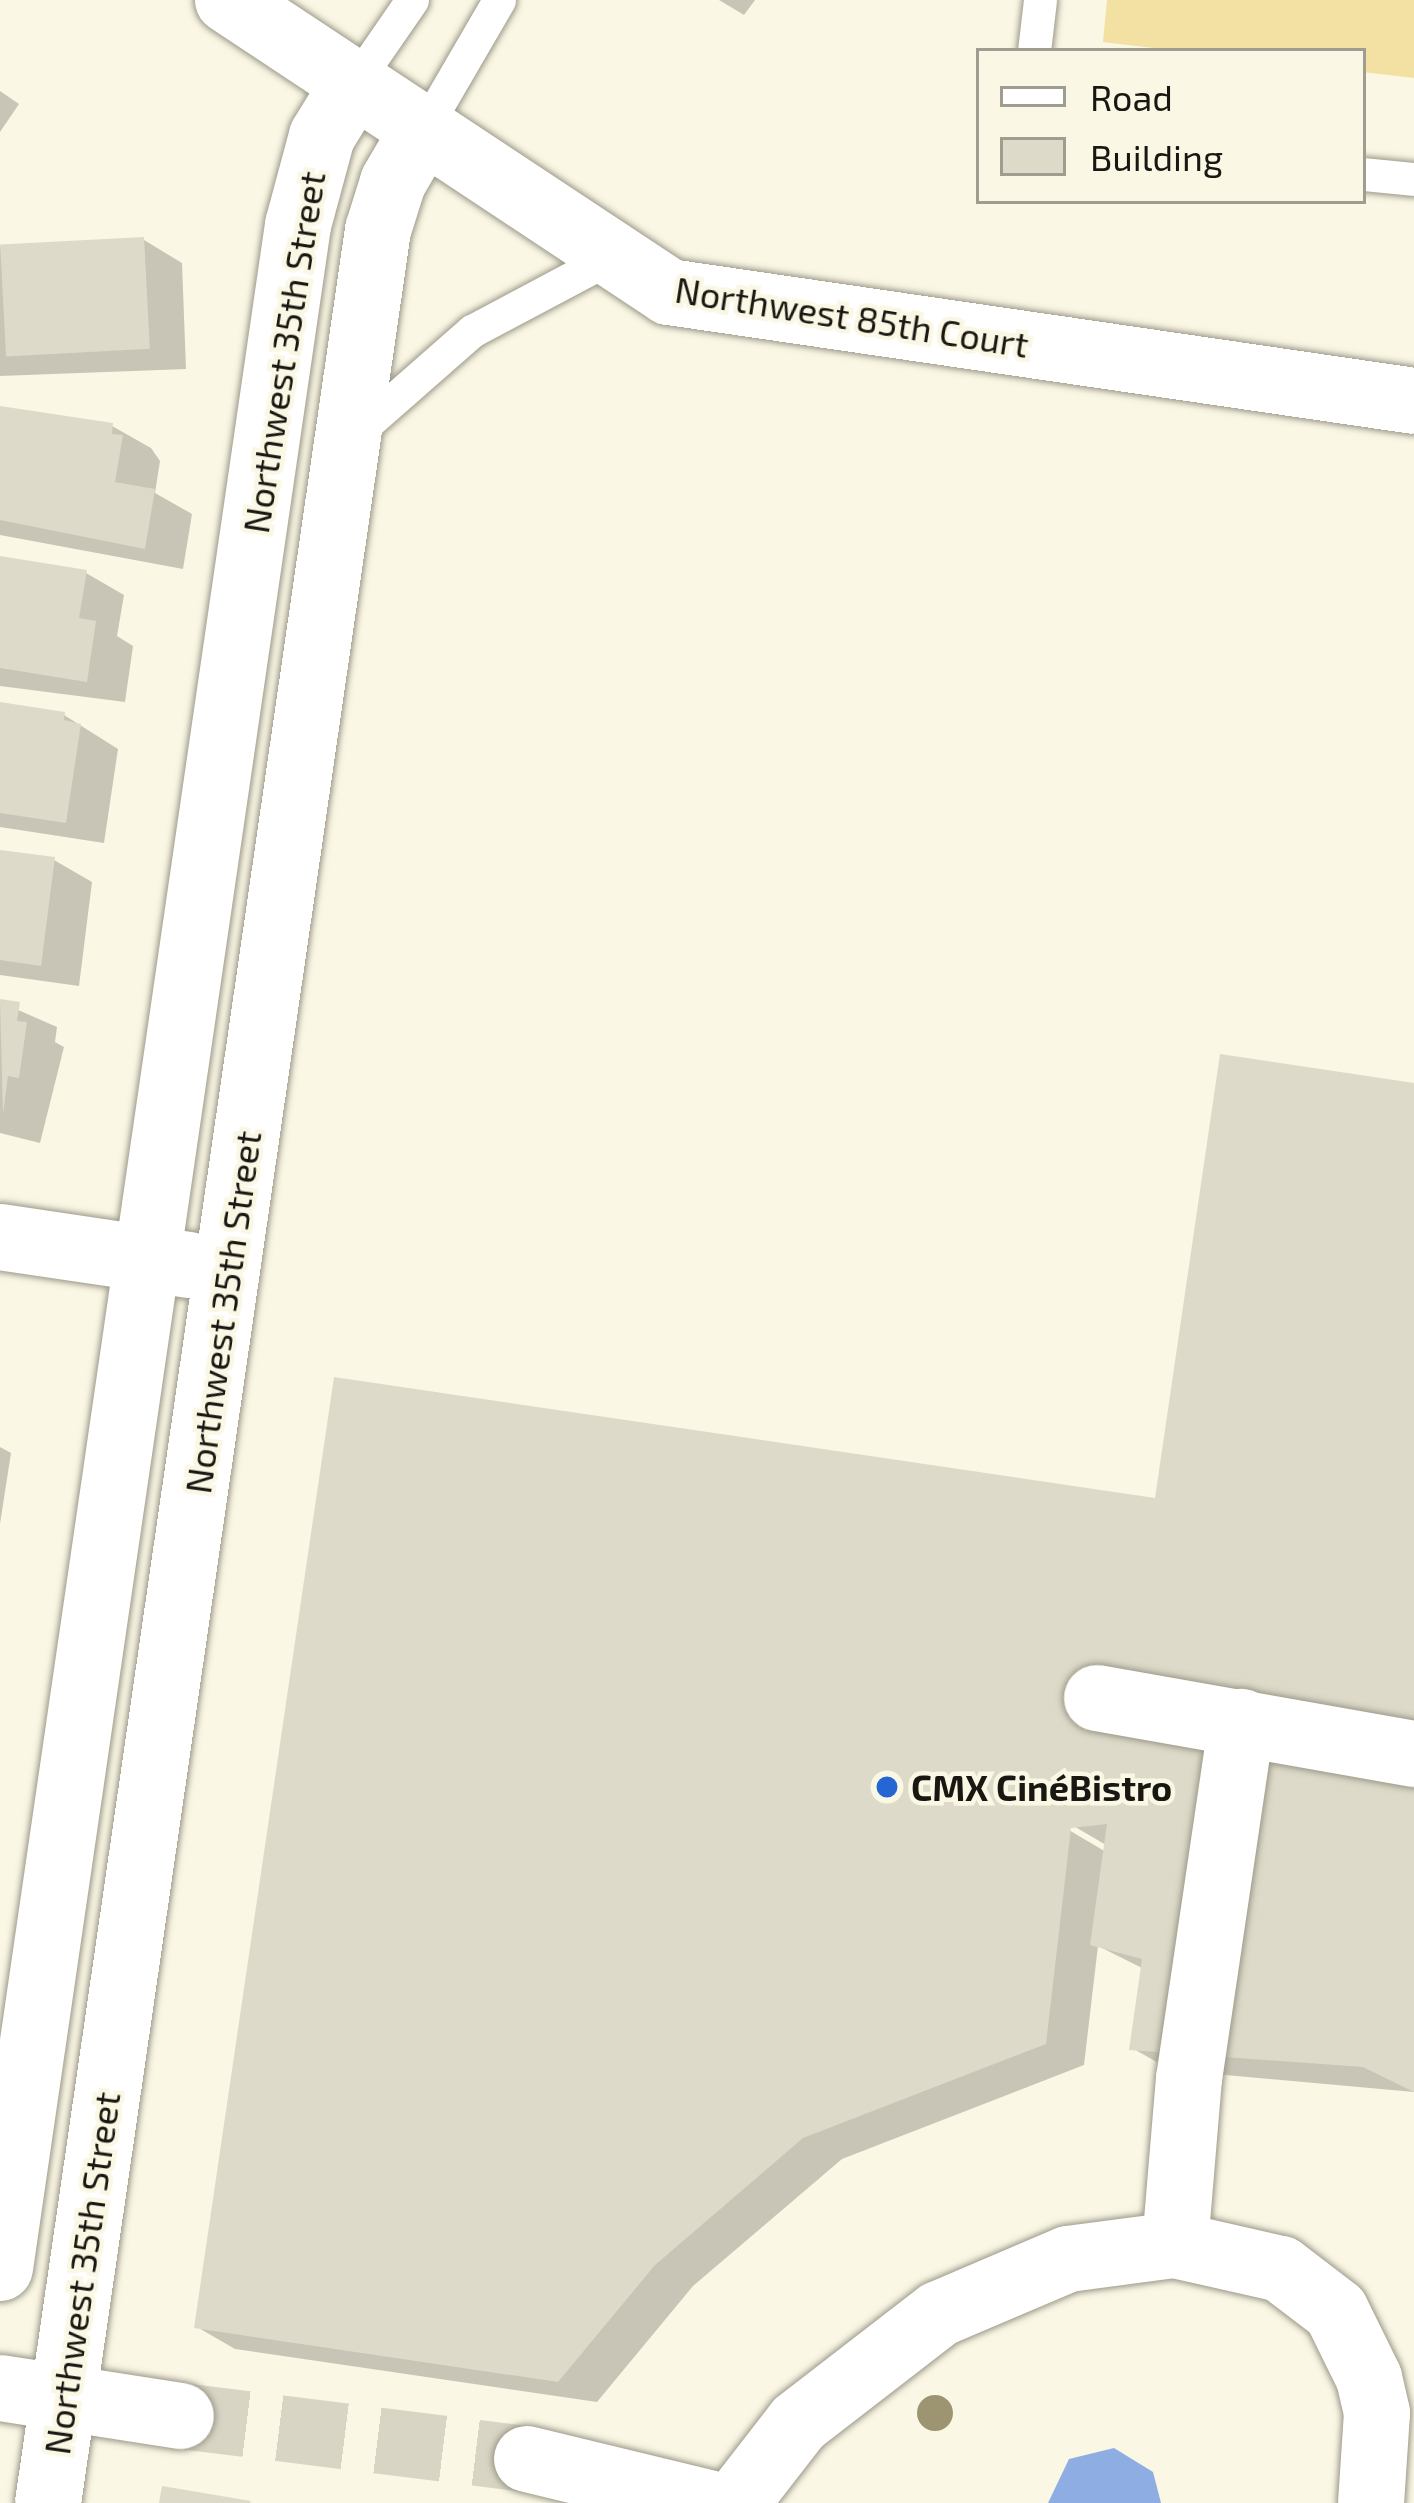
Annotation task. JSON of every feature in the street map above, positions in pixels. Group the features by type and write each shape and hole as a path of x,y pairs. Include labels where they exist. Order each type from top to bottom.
{"street":[{"name":"Northwest 85th Court","path":"228,0 669,292 1414,400"},
{"name":"Northwest 35th Street","path":"0,2268 298,225 322,136 354,83"},
{"name":"Northwest 35th Street","path":"48,2503 32,2393 229,1270 378,230 393,182 424,129"},
{"path":"0,1237 229,1270"},
{"path":"1097,1698 1414,1754"},
{"path":"1174,2245 1189,2079 1242,1723"},
{"path":"736,2503 798,2423 939,2314 1068,2259 1174,2245 1281,2269 1336,2311 1370,2378 1377,2413 1371,2503"},
{"path":"32,2393 182,2416"},
{"path":"527,2459 709,2503"}],"lane":[{"path":"354,83 412,0"},
{"path":"424,129 499,0"},
{"path":"1034,48 1040,0"},
{"path":"1366,174 1414,179"},
{"path":"348,440 472,332 614,256"}],"shaded area":[{"path":"1107,0 1414,0 1414,78 1366,72 1366,48 1153,48 1103,42"}],"water":[{"path":"1114,2448 1153,2472 1161,2503 1048,2503 1069,2459"}],"building":[{"path":"144,237 150,349 6,356 0,245"},
{"path":"0,406 113,423 112,434 123,435 115,482 155,489 145,549 0,520"},
{"path":"0,556 87,570 79,618 96,621 87,682 0,668"},
{"path":"0,702 65,712 64,720 81,724 66,823 0,813"},
{"path":"0,850 55,857 41,966 0,960"},
{"path":"0,999 20,1002 17,1021 27,1022 19,1078 8,1076 3,1114"},
{"path":"1220,1054 1414,1083 1414,2092 1363,2067 1129,2050 1142,1959 1090,1945 1107,1824 1071,1828 1046,2044 803,2138 655,2265 558,2382 194,2328 334,1377 1155,1498"},
{"path":"162,2486 251,2501 159,2503"}],"tunnel":[{"path":"181,2416 527,2459"}],"place":[{"name":"CMX CinéBistro","path":"887,1787"}]}
